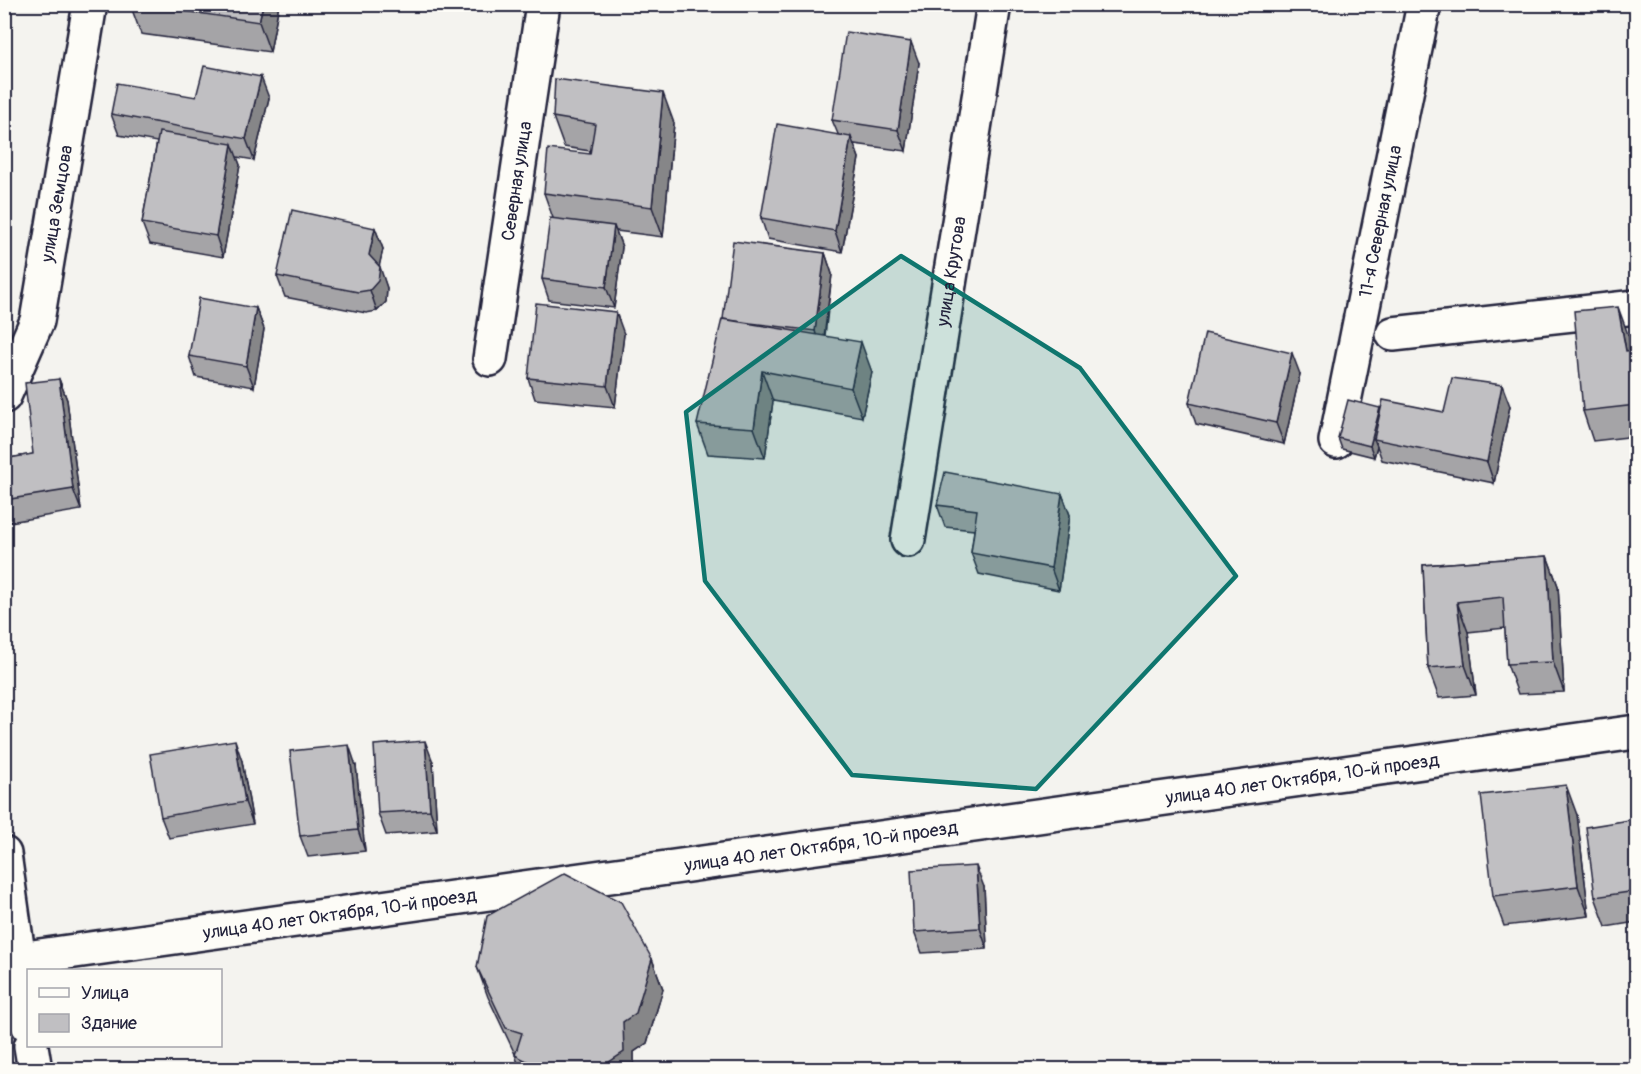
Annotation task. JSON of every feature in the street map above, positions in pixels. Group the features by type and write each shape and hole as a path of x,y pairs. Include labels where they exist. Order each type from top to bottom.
{"street":[{"name":"улица Земцова","path":"4,396 37,321 90,4"},
{"name":"Северная улица","path":"490,359 543,4"},
{"name":"улица Крутова","path":"908,540 994,4"},
{"name":"11-я Северная улица","path":"1336,441 1424,4"},
{"path":"1393,334 1636,307"},
{"name":"улица 40 лет Октября, 10-й проезд","path":"12,960 1636,732"},
{"path":"4,854 12,960 27,1021"},
{"path":"31,1047 35,1070"}],"highlighted area":[{"path":"901,256 1080,368 1236,576 1036,789 852,775 705,581 686,412"}],"building":[{"path":"136,4 263,4 259,22"},
{"path":"846,32 911,42 898,130 832,120"},
{"path":"204,66 261,77 246,139 111,114 117,83 196,97"},
{"path":"555,79 663,93 652,207 544,193 548,149 590,154 595,124 553,117"},
{"path":"777,124 851,137 835,231 761,218"},
{"path":"159,132 232,144 216,236 142,223"},
{"path":"1630,187 1636,187 1636,242"},
{"path":"292,210 375,228 369,255 380,267 378,281 370,290 358,292 277,276"},
{"path":"550,218 614,226 606,287 542,279"},
{"path":"733,241 825,253 815,331 723,319"},
{"path":"199,298 256,308 246,366 189,356"},
{"path":"536,303 616,312 607,386 528,378"},
{"path":"1618,307 1626,351 1636,350 1636,405 1583,411 1574,311"},
{"path":"722,319 861,342 851,388 762,371 754,428 697,424"},
{"path":"1205,333 1292,353 1276,423 1189,403"},
{"path":"1452,378 1502,385 1487,462 1374,439 1383,400 1444,412"},
{"path":"59,379 73,489 4,500 4,459 33,454 25,383"},
{"path":"1348,400 1380,408 1370,446 1338,438"},
{"path":"945,472 1062,494 1051,568 971,553 977,510 937,505"},
{"path":"1547,556 1553,662 1507,664 1503,597 1457,602 1465,665 1428,668 1423,565"},
{"path":"235,740 245,802 161,817 150,754"},
{"path":"425,741 430,810 378,813 374,745"},
{"path":"349,745 358,830 300,836 290,751"},
{"path":"1566,785 1578,886 1493,896 1481,795"},
{"path":"1636,819 1636,891 1595,897 1586,827"},
{"path":"976,866 980,928 914,932 911,870"},
{"path":"565,873 621,902 652,959 636,1013 623,1022 624,1052 597,1070 544,1070 515,1055 522,1033 506,1028 477,967 487,916"}]}
